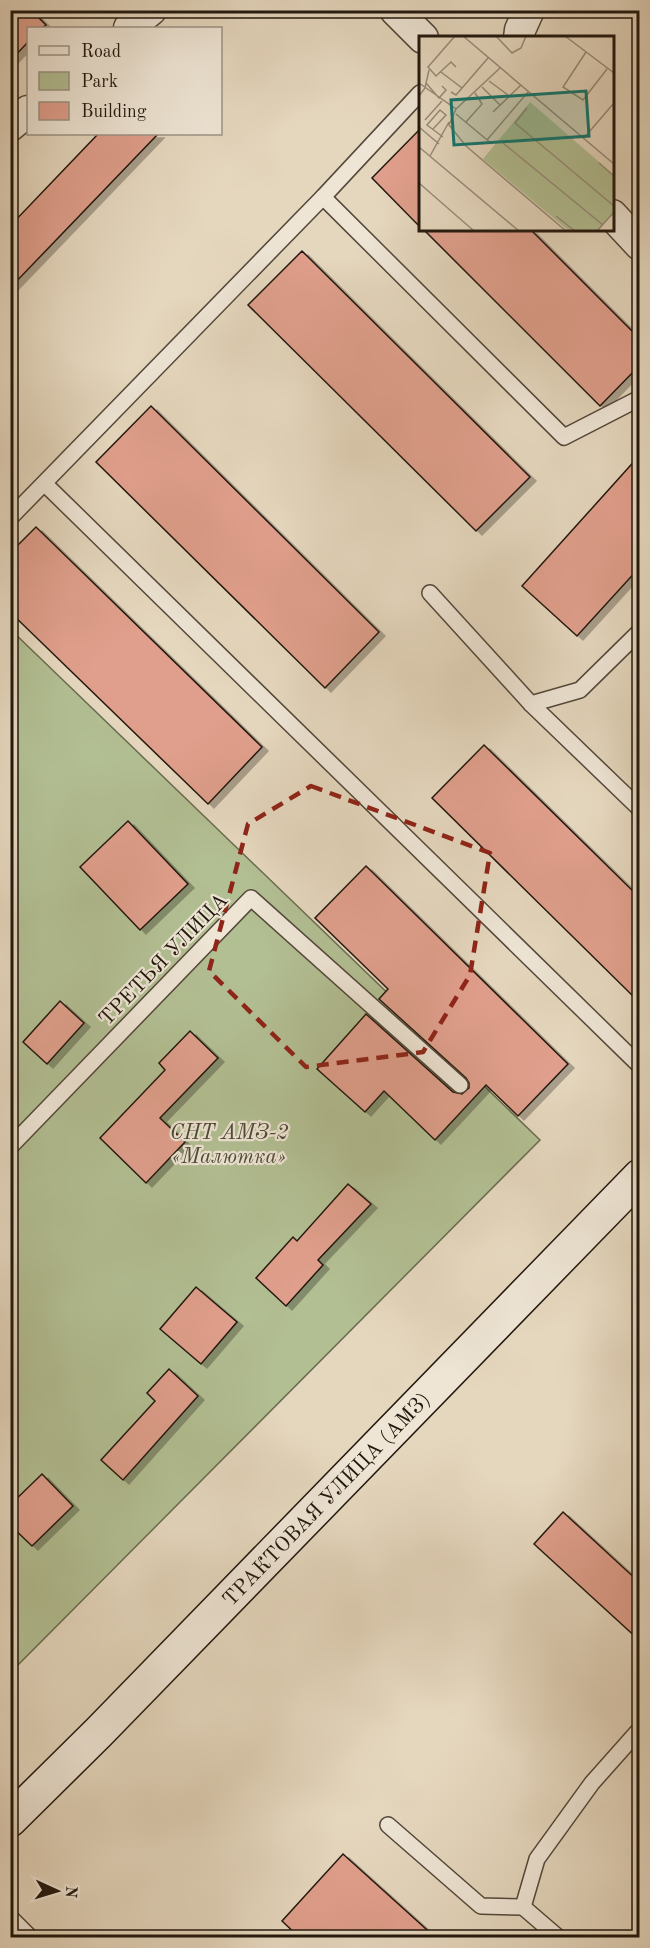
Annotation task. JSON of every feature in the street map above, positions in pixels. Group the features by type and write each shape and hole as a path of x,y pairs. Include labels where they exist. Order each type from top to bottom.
{"street":[{"path":"130,27 151,10"},
{"path":"395,10 421,36"},
{"path":"519,36 530,10"},
{"path":"10,126 27,112"},
{"path":"614,217 639,245"},
{"name":"ТРАКТОВАЯ УЛИЦА (АМЗ)","path":"10,1820 639,1176"}],"lane":[{"path":"10,518 324,197 419,94"},
{"path":"324,197 564,437 639,398"},
{"path":"45,484 639,1066"},
{"path":"430,593 531,704 639,808"},
{"path":"531,704 580,690 639,631"},
{"name":"ТРЕТЬЯ УЛИЦА","path":"10,1147 251,898 460,1084"},
{"path":"523,1906 537,1859 592,1783 639,1729"},
{"path":"388,1825 481,1906 523,1906 559,1938"},
{"path":"10,1917 32,1938"}],"highlighted area":[{"path":"311,786 490,853 470,975 423,1052 306,1067 209,971 248,824"}],"green space":[{"name":"СНТ АМЗ-2 «Малютка»","path":"10,629 540,1140 11,1672 10,1672"}],"building":[{"path":"10,10 31,10 46,25 27,27 27,43 10,61"},
{"path":"419,130 419,226 372,178"},
{"path":"97,135 157,135 10,288 10,226"},
{"path":"425,231 532,231 639,338 639,366 600,406"},
{"path":"302,251 530,477 476,531 248,305"},
{"path":"151,406 379,632 325,688 96,462"},
{"path":"639,456 639,568 577,636 522,586"},
{"path":"36,527 262,747 208,804 10,612 10,553"},
{"path":"484,745 639,897 639,1002 432,798"},
{"path":"128,821 188,884 140,930 80,867"},
{"path":"366,866 568,1064 518,1116 486,1085 435,1140 384,1091 365,1112 317,1069 366,1014 453,1092 462,1094 469,1088 466,1078 379,999 388,989 315,918"},
{"path":"60,1001 84,1023 47,1064 23,1042"},
{"path":"190,1031 218,1058 160,1118 185,1142 146,1183 100,1138 165,1070 159,1063"},
{"path":"348,1184 371,1204 318,1260 323,1265 286,1306 256,1278 293,1237 297,1241"},
{"path":"196,1287 237,1322 201,1364 160,1329"},
{"path":"169,1369 198,1396 123,1480 101,1460 155,1401 147,1393"},
{"path":"42,1474 73,1506 32,1546 10,1525 10,1505"},
{"path":"563,1512 639,1582 639,1640 534,1544"},
{"path":"343,1854 436,1938 300,1938 282,1921"}]}
